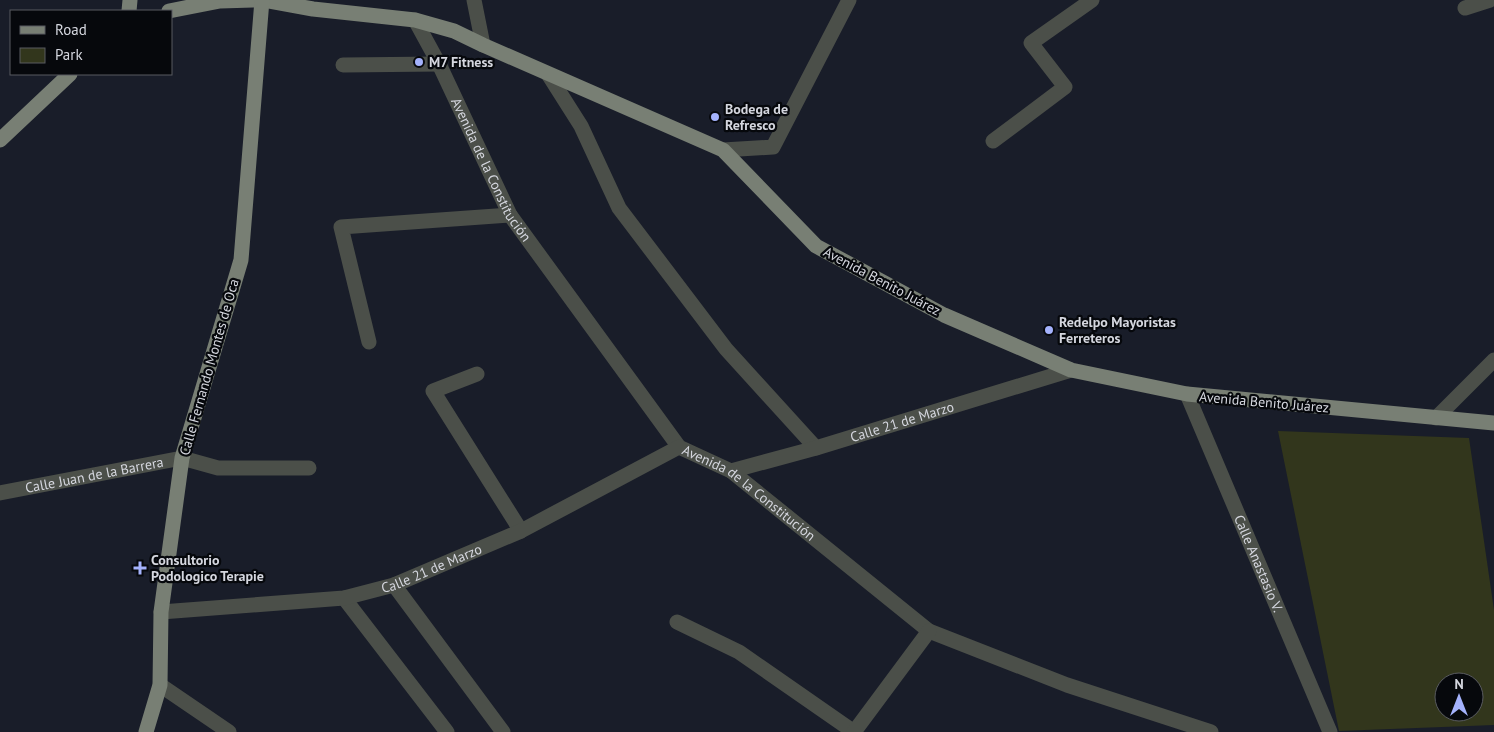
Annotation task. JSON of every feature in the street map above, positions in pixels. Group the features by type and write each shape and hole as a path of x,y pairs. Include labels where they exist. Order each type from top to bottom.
{"main road":[{"path":"172,10 220,1 253,0"},
{"name":"Avenida Benito Juárez","path":"263,0 313,9 415,20 454,31 722,150 816,246 944,315 1071,370 1187,394 1494,423"},
{"name":"Calle Fernando Montes de Oca","path":"146,732 160,685 161,612 182,458 241,260 263,0"},
{"path":"0,140 69,75"}],"street":[{"path":"474,0 483,45"},
{"path":"722,150 774,147 849,0"},
{"path":"992,141 1065,87 1031,43 1092,0"},
{"path":"1465,8 1490,0"},
{"name":"Avenida de la Constitución","path":"415,20 439,64 510,215 679,447 731,471 929,631 1067,685 1211,732"},
{"path":"342,65 439,64"},
{"path":"548,74 581,126 619,208 726,349 816,448"},
{"path":"369,342 341,227 510,215"},
{"path":"1436,418 1494,360"},
{"name":"Calle 21 de Marzo","path":"731,471 816,448 1071,370"},
{"path":"477,374 433,391 521,531"},
{"name":"Calle Anastasio V.","path":"1187,394 1330,732"},
{"name":"Calle 21 de Marzo","path":"161,612 344,598 394,585 521,531 679,447"},
{"name":"Calle Juan de la Barrera","path":"0,493 182,458 218,468 309,468"},
{"path":"394,585 503,732"},
{"path":"344,598 447,732"},
{"path":"677,622 739,652 854,732 929,631"},
{"path":"160,685 228,732"}],"green space":[{"path":"1278,431 1469,438 1494,610 1494,725 1339,731"}],"place":[{"name":"M7 Fitness","path":"419,62"},
{"name":"Bodega de Refresco","path":"715,117"},
{"name":"Redelpo Mayoristas Ferreteros","path":"1049,330"},
{"name":"Consultorio Podologico Terapie","path":"140,568"}]}
